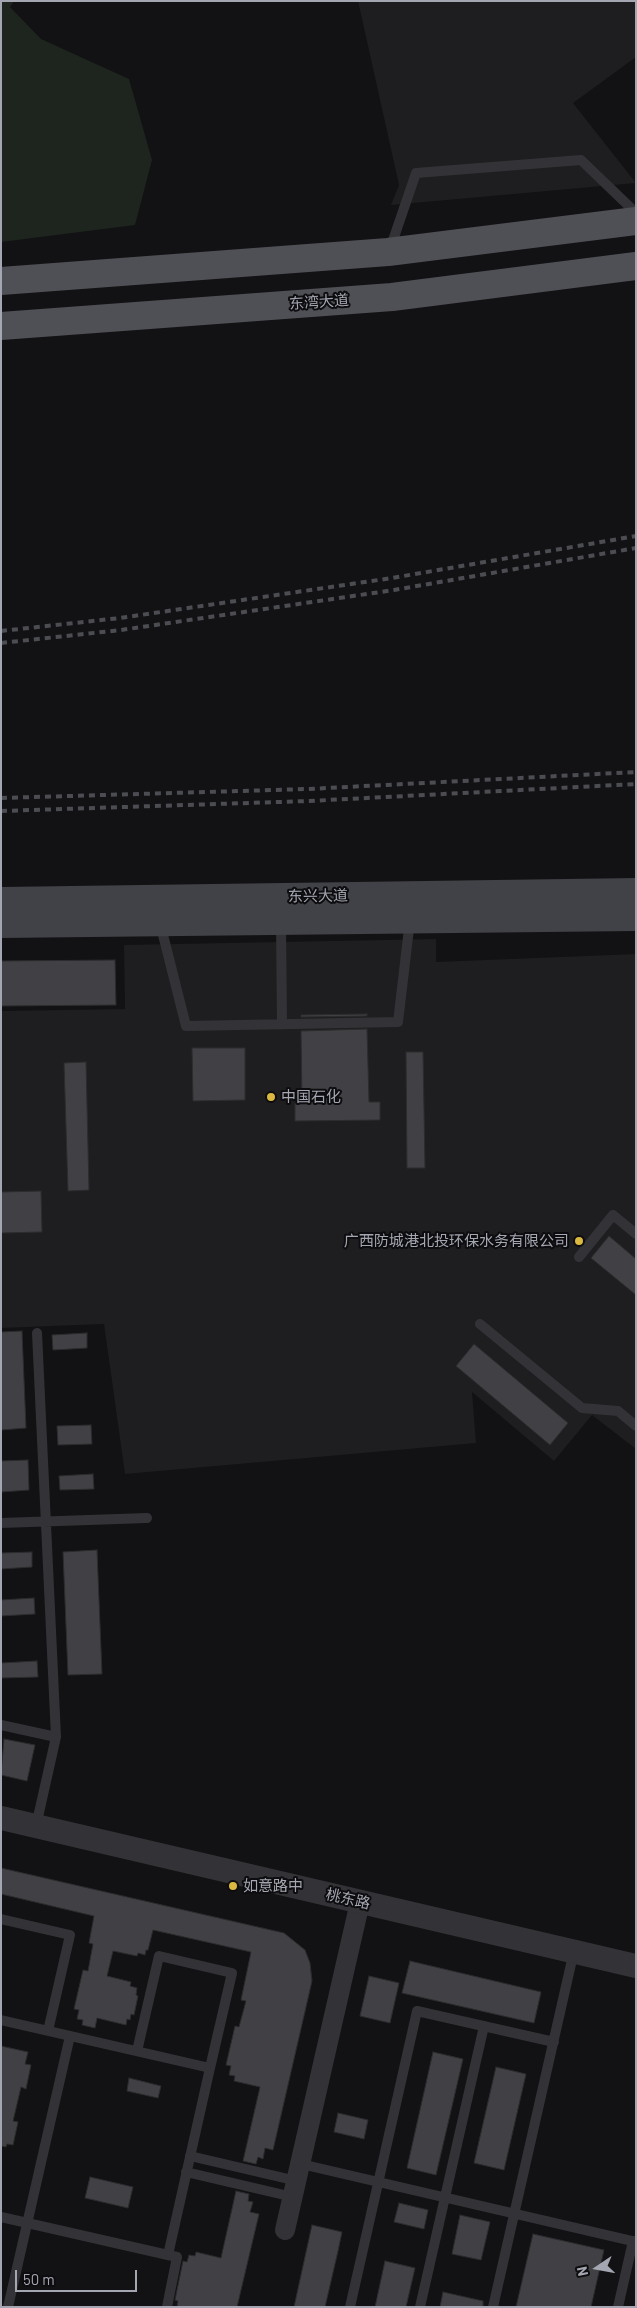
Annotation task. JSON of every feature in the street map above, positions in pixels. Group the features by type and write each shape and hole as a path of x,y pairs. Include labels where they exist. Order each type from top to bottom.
{"main road":[{"path":"1,281 388,252 636,221"},
{"name":"东湾大道","path":"1,326 392,297 636,266"},
{"name":"东兴大道","path":"1,901 636,892"},
{"name":"东兴大道","path":"1,924 636,917"}],"street":[{"name":"桃东路","path":"1,1818 636,1966"},
{"path":"285,2230 360,1902"}],"lane":[{"path":"388,252 416,173 581,160 636,213"},
{"path":"159,922 186,1026 398,1022 410,919"},
{"path":"281,921 282,1024"},
{"path":"579,1257 613,1215 636,1234"},
{"path":"480,1324 582,1408 618,1411 636,1426"},
{"path":"36,1826 56,1737 37,1333"},
{"path":"1,1523 147,1518"},
{"path":"1,1725 56,1737"},
{"path":"1,1919 70,1935 48,2030"},
{"path":"493,2307 574,1951"},
{"path":"138,2051 159,1956 232,1973 168,2255"},
{"path":"350,2307 417,2011 554,2042"},
{"path":"1,2020 210,2068"},
{"path":"420,2307 484,2026"},
{"path":"8,2307 70,2036"},
{"path":"190,2156 297,2181"},
{"path":"186,2172 297,2181 378,2182 635,2241 618,2307"},
{"path":"1,2217 178,2258 166,2307"}],"shaded area":[{"path":"1,1 14,1 10,7 41,39 129,79 152,160 135,225 1,242"},
{"path":"358,1 636,1 636,57 573,103 636,183 391,205 399,185"},
{"path":"436,939 436,962 636,954 636,1449 592,1415 554,1461 472,1392 476,1443 125,1474 104,1324 1,1328 1,1011 125,1009 124,945"}],"building":[{"path":"115,960 116,1005 1,1006 1,961"},
{"path":"367,1014 367,1016 301,1017 301,1015"},
{"path":"367,1029 369,1102 380,1102 380,1120 295,1121 295,1103 302,1103 301,1031"},
{"path":"192,1048 245,1048 245,1100 193,1101"},
{"path":"406,1052 423,1052 425,1168 407,1168"},
{"path":"86,1062 89,1190 68,1191 64,1063"},
{"path":"41,1191 42,1232 1,1233 1,1192"},
{"path":"609,1236 636,1259 636,1295 591,1258"},
{"path":"22,1331 26,1428 1,1430 1,1332"},
{"path":"87,1333 87,1348 53,1350 52,1335"},
{"path":"474,1344 568,1423 550,1445 456,1366"},
{"path":"91,1425 92,1444 58,1445 57,1426"},
{"path":"28,1460 29,1490 1,1492 1,1461"},
{"path":"93,1474 94,1489 60,1490 59,1476"},
{"path":"97,1550 102,1674 68,1675 63,1552"},
{"path":"32,1552 32,1567 1,1569 1,1553"},
{"path":"34,1598 35,1614 1,1616 1,1600"},
{"path":"37,1661 38,1677 1,1678 1,1663"},
{"path":"4,1739 35,1745 27,1781 1,1775"},
{"path":"1,1868 284,1933 305,1950 310,1963 312,1981 273,2150 265,2148 263,2159 258,2157 256,2164 243,2161 260,2087 234,2081 235,2076 229,2075 231,2066 226,2065 235,2026 239,2027 246,2001 241,2000 251,1952 153,1930 145,1955 138,1953 137,1956 113,1951 107,1976 131,1982 130,1986 137,1988 136,1995 138,1996 134,2015 131,2014 130,2020 127,2019 126,2025 97,2018 95,2028 82,2025 83,2020 77,2019 79,2010 74,2009 83,1970 88,1971 93,1944 89,1943 94,1916 1,1894"},
{"path":"410,1961 541,1992 534,2023 402,1993"},
{"path":"369,1976 399,1983 390,2023 360,2016"},
{"path":"1,2046 28,2052 25,2064 31,2065 26,2089 21,2087 13,2121 18,2122 13,2145 7,2144 6,2147 1,2146"},
{"path":"433,2052 463,2059 436,2175 407,2168"},
{"path":"496,2067 526,2074 504,2170 474,2163"},
{"path":"129,2078 161,2086 158,2098 127,2091"},
{"path":"338,2113 368,2120 364,2139 334,2132"},
{"path":"90,2177 133,2187 128,2208 85,2198"},
{"path":"236,2191 249,2194 248,2201 253,2202 250,2212 259,2214 237,2307 177,2307 178,2301 175,2300 183,2261 187,2262 189,2255 195,2256 196,2252 221,2258"},
{"path":"399,2203 428,2210 424,2229 394,2222"},
{"path":"460,2215 490,2222 481,2260 452,2254"},
{"path":"312,2225 342,2232 338,2251 325,2307 294,2307"},
{"path":"533,2234 604,2250 591,2307 516,2307"},
{"path":"385,2261 415,2268 406,2307 375,2307"},
{"path":"443,2292 483,2301 483,2307 440,2307"}],"railway":[{"path":"1,631 120,618 392,578 636,536"},
{"path":"1,643 121,630 394,590 636,548"},
{"path":"1,798 308,789 636,772"},
{"path":"1,811 309,801 636,784"}],"place":[{"name":"中国石化","path":"271,1097"},
{"name":"广西防城港北投环保水务有限公司","path":"579,1241"},
{"name":"如意路中","path":"233,1886"}]}
